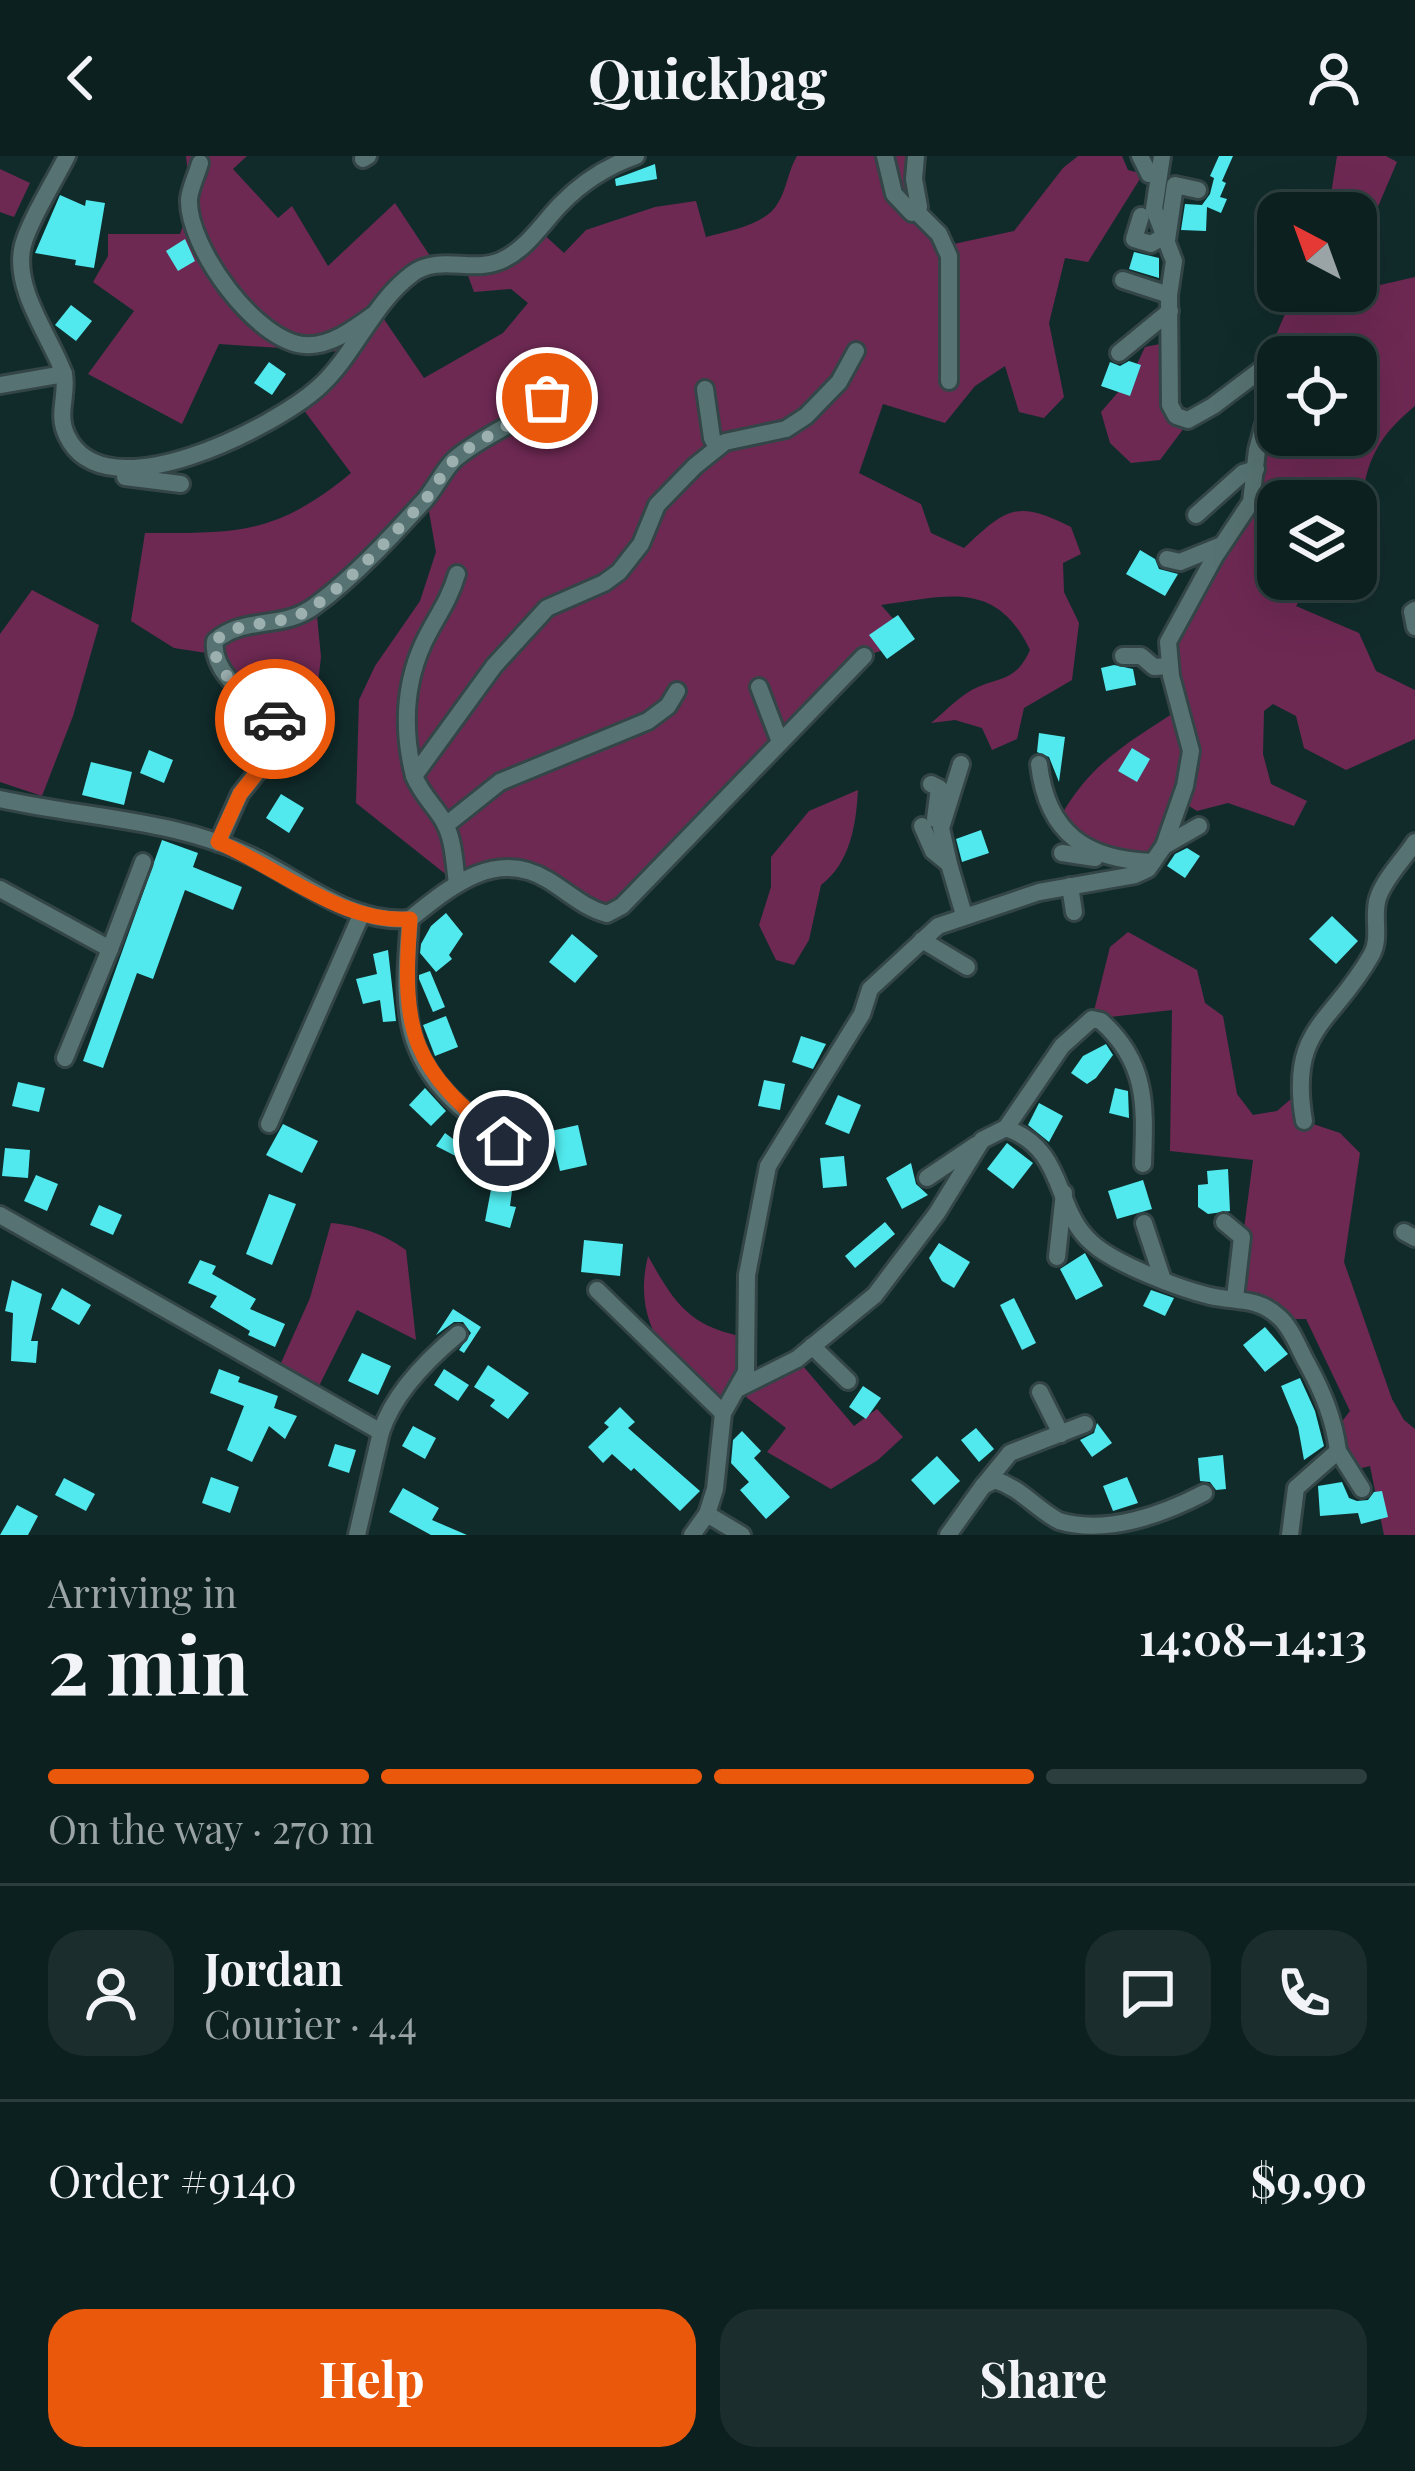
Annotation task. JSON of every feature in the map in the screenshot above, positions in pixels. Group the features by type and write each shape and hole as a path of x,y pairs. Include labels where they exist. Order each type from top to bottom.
{"street":[{"path":"67,156 22,248 34,310 64,374 60,416 68,440 118,477 181,484"},
{"path":"104,465 142,469 232,442 315,391 350,354 402,283 426,266 477,266 505,259 599,179 636,156"},
{"path":"885,156 895,194 906,209 917,212 939,234 949,256 949,381"},
{"path":"916,156 917,212"},
{"path":"1140,156 1149,174 1160,165"},
{"path":"200,164 189,197 193,224 225,284 261,328 283,342 311,346 352,330 379,311"},
{"path":"692,1535 707,1514 715,1489 723,1413 746,1372 747,1275 768,1166 862,1014 870,989 938,926 1070,886 1135,875 1154,862 1164,845 1185,786 1191,751 1168,642 1251,502 1261,431 1277,376 1269,368 1262,369 1213,406 1181,420 1170,405 1174,261 1154,208 1160,165"},
{"path":"1166,239 1175,185 1198,190"},
{"path":"1141,216 1134,238 1151,244 1166,239"},
{"path":"1123,280 1170,303"},
{"path":"1119,353 1170,303"},
{"path":"414,776 494,666 538,616 619,572 641,544 656,505 717,447 786,429 806,416 839,382 856,351"},
{"path":"0,385 64,374"},
{"path":"705,389 717,447"},
{"path":"218,842 240,794 282,741 283,728 222,670 213,654 215,641 227,630 288,622 316,606 427,499 453,461 488,435 525,419 547,398"},
{"path":"1196,514 1243,473 1256,469"},
{"path":"1168,559 1180,562 1223,545"},
{"path":"457,574 448,606 424,642 409,689 406,743 422,795 452,838 457,884"},
{"path":"1415,610 1415,627"},
{"path":"0,799 111,816 218,842 362,913 390,920 410,919 479,872 514,866 544,877 592,910 607,914 622,906 864,656"},
{"path":"1123,656 1141,656 1154,667 1170,666"},
{"path":"759,687 780,742"},
{"path":"446,825 500,782 648,721 668,706 677,691"},
{"path":"941,842 944,811 961,764"},
{"path":"1039,764 1041,785 1058,821 1089,851 1108,858"},
{"path":"931,784 939,788 934,814 964,915"},
{"path":"922,826 933,851 949,864"},
{"path":"1164,845 1199,826"},
{"path":"1304,1121 1299,1092 1301,1057 1375,949 1378,898 1415,842"},
{"path":"1062,854 1154,862"},
{"path":"65,1058 143,862"},
{"path":"1070,886 1075,912"},
{"path":"0,890 110,949"},
{"path":"269,1124 362,913"},
{"path":"410,919 409,1006 417,1048 469,1113 504,1141 540,1156"},
{"path":"922,940 967,967"},
{"path":"926,1178 1006,1128 1062,1046 1092,1019 1101,1021 1143,1082 1143,1164"},
{"path":"1006,1128 1032,1141 1050,1162 1088,1240 1105,1253 1198,1292 1259,1302 1283,1319 1325,1397 1338,1451 1362,1489"},
{"path":"736,1390 797,1359 874,1295 938,1213 982,1140"},
{"path":"1057,1257 1064,1192"},
{"path":"0,1215 381,1432"},
{"path":"1224,1222 1242,1237 1235,1298"},
{"path":"1144,1223 1162,1277"},
{"path":"597,1290 723,1413"},
{"path":"357,1535 387,1413 433,1355 458,1334"},
{"path":"812,1346 848,1382"},
{"path":"1040,1392 1061,1434"},
{"path":"948,1535 1010,1454 1085,1424"},
{"path":"1290,1535 1296,1488 1338,1451"},
{"path":"983,1486 995,1480 1010,1484 1059,1521 1086,1530 1154,1520 1204,1493"},
{"path":"707,1514 742,1535"}],"shaded area":[{"path":"186,156 247,156 233,169 278,218 292,206 328,266 395,203 436,265 379,312 424,378 503,333 528,303 511,289 474,292 463,262 488,260 539,230 564,253 586,230 655,207 696,201 706,237 746,226 772,211 797,156 909,156 917,212 949,245 1014,231 1063,168 1078,156 1122,156 1128,170 1143,174 1088,262 1065,258 1049,323 1064,397 1044,418 1019,412 1005,366 975,386 945,423 883,404 859,473 921,504 931,533 964,548 1013,512 1037,513 1071,527 1081,554 1063,563 1064,592 1079,623 1072,680 1024,708 1017,739 992,750 982,728 955,720 931,723 965,694 1020,667 1030,650 1017,627 985,602 967,598 881,605 913,641 864,656 607,914 514,866 448,876 356,803 359,700 375,666 420,601 436,552 427,500 316,606 321,657 314,716 282,741 283,728 213,654 174,648 131,621 145,533 255,526 300,509 351,473 297,401 359,353 219,344 182,424 88,374 134,311 93,282 108,256 108,234 180,234 191,204"},
{"path":"1337,156 1386,156 1397,162 1377,209 1377,192 1331,192"},
{"path":"0,169 30,183 14,217 0,212"},
{"path":"1415,277 1415,406 1377,450 1377,336 1275,336 1286,312 1377,312 1377,286"},
{"path":"1170,342 1173,417 1184,428 1160,460 1131,463 1110,443 1101,412 1131,377 1145,347"},
{"path":"1264,456 1374,456 1366,480 1257,480 1257,600 1300,600 1296,606 1359,633 1376,671 1415,690 1415,739 1346,770 1304,748 1296,716 1273,704 1264,711 1263,754 1271,784 1307,801 1294,826 1228,803 1197,811 1181,801 1153,862 1124,861 1058,821 1097,769 1181,708 1173,641"},
{"path":"32,590 99,625 73,716 42,796 0,782 0,634"},
{"path":"858,790 850,843 839,866 821,885 809,940 794,965 776,960 759,925 771,887 771,857 809,811"},
{"path":"1128,932 1197,970 1205,1003 1223,1016 1237,1094 1253,1115 1277,1111 1299,1092 1304,1121 1340,1133 1360,1153 1344,1262 1392,1399 1415,1429 1415,1535 1384,1535 1370,1466 1354,1470 1335,1431 1350,1411 1306,1319 1283,1319 1235,1298 1253,1160 1170,1151 1172,1010 1092,1019 1110,947"},
{"path":"331,1223 370,1231 406,1250 416,1340 357,1310 315,1394 277,1372 310,1298"},
{"path":"648,1256 687,1312 712,1328 749,1338 738,1387 797,1359 854,1426 877,1409 903,1437 878,1460 831,1489 767,1452 786,1428 737,1390 723,1413 661,1345 645,1305"}],"building":[{"path":"1219,156 1233,156 1222,181 1226,183 1220,197 1227,199 1221,213 1207,207 1206,231 1181,230 1185,204 1202,205 1210,194 1214,178 1210,176"},
{"path":"655,164 657,179 616,186 615,179"},
{"path":"60,195 85,206 86,200 105,203 94,268 35,253"},
{"path":"185,239 195,261 178,271 166,251"},
{"path":"1134,252 1159,258 1159,278 1129,269"},
{"path":"71,305 92,321 76,341 55,325"},
{"path":"1129,361 1141,365 1130,396 1101,386 1110,362 1120,366"},
{"path":"269,362 286,374 272,395 254,383"},
{"path":"1140,550 1155,559 1159,569 1178,574 1165,596 1126,574"},
{"path":"898,615 915,639 887,659 869,635"},
{"path":"1101,668 1133,669 1136,685 1106,691"},
{"path":"1039,733 1065,737 1059,782 1049,757 1037,752"},
{"path":"1132,748 1150,759 1137,782 1118,771"},
{"path":"149,750 173,760 164,783 140,773"},
{"path":"91,762 132,772 124,805 82,795"},
{"path":"281,794 304,808 289,833 266,818"},
{"path":"981,830 989,853 962,862 956,839"},
{"path":"162,840 198,853 193,867 242,887 233,910 185,890 153,979 137,973 103,1068 83,1061"},
{"path":"1187,848 1200,856 1185,878 1167,866"},
{"path":"446,913 463,934 449,955 452,959 436,972 420,953 421,944"},
{"path":"1332,916 1358,941 1336,964 1309,939"},
{"path":"572,934 598,956 575,983 549,962"},
{"path":"388,950 396,1021 383,1022 380,1000 363,1004 356,979 377,974 373,954"},
{"path":"430,971 445,1007 433,1012 419,979"},
{"path":"446,1016 458,1047 435,1056 423,1025"},
{"path":"801,1036 826,1044 813,1069 792,1062"},
{"path":"1106,1044 1113,1055 1096,1078 1087,1084 1071,1073 1083,1056"},
{"path":"764,1080 785,1084 780,1110 758,1106"},
{"path":"18,1082 45,1088 39,1112 12,1106"},
{"path":"425,1088 446,1111 431,1126 409,1105"},
{"path":"1115,1088 1128,1091 1129,1118 1109,1113"},
{"path":"838,1095 861,1105 849,1134 825,1124"},
{"path":"1039,1103 1063,1116 1049,1142 1028,1125"},
{"path":"283,1124 318,1141 302,1173 266,1155"},
{"path":"578,1125 587,1165 560,1171 551,1131"},
{"path":"445,1133 460,1144 466,1133 490,1147 483,1170 436,1146"},
{"path":"1007,1143 1033,1163 1013,1189 987,1169"},
{"path":"5,1148 30,1150 28,1178 2,1176"},
{"path":"844,1156 847,1186 823,1188 820,1158"},
{"path":"911,1163 916,1184 928,1195 902,1209 886,1178"},
{"path":"1228,1169 1230,1211 1208,1214 1198,1207 1198,1185 1208,1184 1207,1171"},
{"path":"494,1174 514,1176 510,1206 516,1207 510,1228 485,1221"},
{"path":"36,1175 58,1184 47,1211 24,1201"},
{"path":"1143,1180 1152,1209 1117,1219 1108,1191"},
{"path":"269,1194 296,1204 272,1265 246,1254"},
{"path":"99,1205 122,1215 113,1235 90,1225"},
{"path":"885,1222 895,1234 855,1268 845,1256"},
{"path":"584,1240 623,1244 620,1276 581,1272"},
{"path":"939,1243 970,1262 954,1288 942,1281 929,1258"},
{"path":"1085,1253 1103,1286 1076,1300 1060,1269"},
{"path":"200,1260 216,1266 212,1274 256,1299 250,1309 285,1324 275,1347 248,1335 250,1331 210,1307 217,1296 188,1283"},
{"path":"12,1280 42,1294 31,1341 38,1341 36,1363 11,1361 13,1313 5,1311"},
{"path":"62,1288 91,1305 79,1325 51,1309"},
{"path":"1151,1290 1174,1298 1165,1316 1143,1306"},
{"path":"1014,1298 1036,1343 1022,1350 1000,1305"},
{"path":"453,1309 481,1327 464,1353 459,1350 471,1333 463,1322 454,1322 436,1335"},
{"path":"1265,1327 1288,1354 1265,1372 1243,1345"},
{"path":"362,1353 391,1366 378,1395 348,1381"},
{"path":"488,1365 529,1393 508,1419 490,1406 495,1400 474,1387"},
{"path":"219,1369 240,1377 238,1382 278,1396 274,1408 297,1416 285,1439 269,1426 252,1462 227,1450 244,1406 210,1393"},
{"path":"444,1369 469,1385 458,1401 434,1385"},
{"path":"1300,1378 1324,1446 1304,1460 1298,1427 1281,1386"},
{"path":"863,1386 881,1398 866,1419 849,1407"},
{"path":"620,1407 635,1422 628,1428 700,1491 680,1511 634,1468 631,1471 612,1454 603,1463 588,1447 609,1427 604,1423"},
{"path":"1097,1423 1112,1443 1092,1457 1080,1440 1094,1433"},
{"path":"413,1426 436,1438 425,1459 402,1446"},
{"path":"976,1428 994,1449 979,1462 961,1440"},
{"path":"742,1431 761,1451 754,1458 790,1497 766,1519 740,1490 749,1482 731,1463 733,1440"},
{"path":"335,1444 356,1450 349,1473 328,1466"},
{"path":"1223,1455 1226,1489 1216,1490 1210,1482 1200,1481 1198,1458"},
{"path":"937,1456 960,1481 934,1505 911,1480"},
{"path":"211,1477 239,1487 230,1513 202,1503"},
{"path":"1127,1477 1138,1503 1113,1511 1103,1486"},
{"path":"64,1478 95,1494 86,1511 55,1495"},
{"path":"1342,1482 1349,1498 1357,1501 1382,1491 1388,1517 1361,1524 1358,1513 1320,1516 1318,1486"},
{"path":"403,1488 439,1508 432,1520 467,1535 431,1535 389,1512"},
{"path":"17,1505 38,1516 28,1535 0,1535"}],"way so far":[{"path":"275,719 222,670 213,654 215,641 227,630 288,622 316,606 427,499 453,461 488,435 525,419 547,398"}],"route":[{"path":"275,719 283,728 282,741 240,794 218,842 349,910 390,920 410,919 409,1006 417,1048 440,1082 504,1141"}]}
